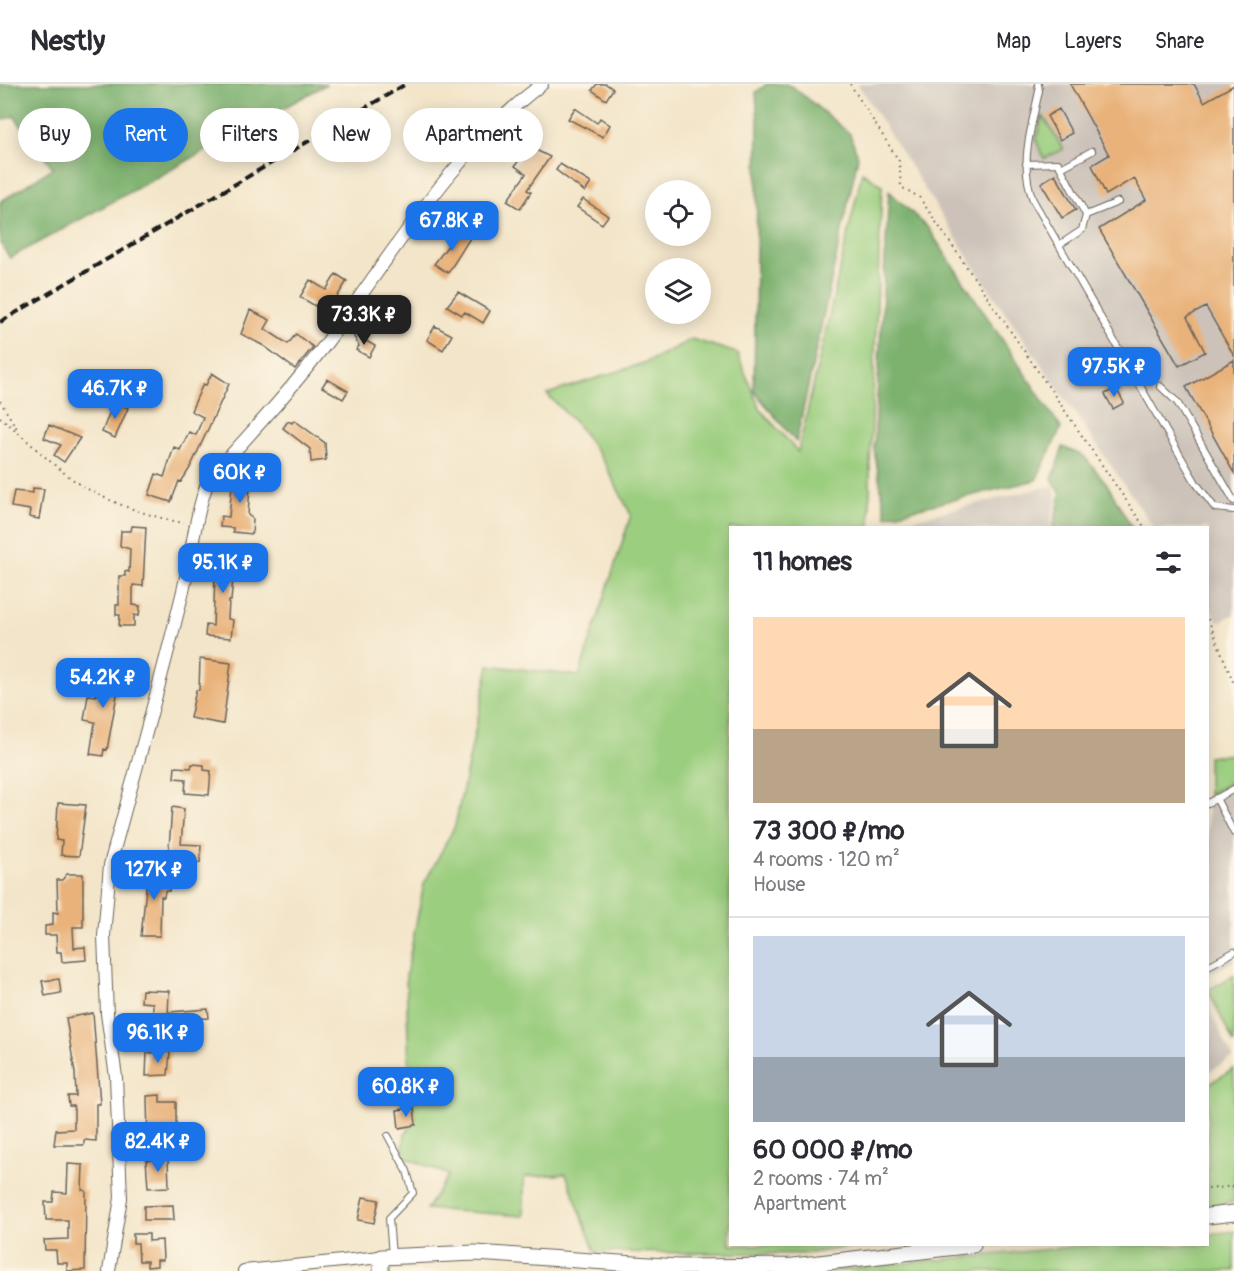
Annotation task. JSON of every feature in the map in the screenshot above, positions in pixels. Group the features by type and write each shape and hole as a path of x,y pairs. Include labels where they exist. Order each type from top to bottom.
{"street":[{"path":"109,1271 122,1198 116,1077 106,1003 104,936 106,896 110,865 182,595 197,524 198,506 209,479 326,344 443,183 509,109 542,84"},
{"path":"1209,1216 1234,1213"},
{"path":"244,1271 476,1252 583,1266 793,1266 964,1246"}],"lane":[{"path":"1038,84 1026,164 1026,181 1029,191 1196,483 1215,507 1234,510"},
{"path":"1061,168 1092,151"},
{"path":"1026,164 1058,163 1086,215 1082,230 1059,245"},
{"path":"1086,215 1118,202"},
{"path":"1160,386 1178,402 1234,501"},
{"path":"1209,802 1234,789"},
{"path":"1216,798 1234,833"},
{"path":"1209,965 1234,952"},
{"path":"385,1261 389,1218 413,1193 407,1171 388,1136"}],"path":[{"path":"850,84 899,161 901,188 919,197 1144,526"},
{"path":"0,401 21,434"},
{"path":"0,417 82,485 105,497 168,520 197,524"},
{"path":"1209,622 1234,684"},
{"path":"1209,1189 1234,1186"}],"shaded area":[{"path":"858,84 1234,84 1234,614 1219,622 1209,607 1209,526 1153,526 981,277"},
{"path":"1054,485 1056,499 1050,526 885,526"},
{"path":"1234,754 1234,961 1209,974 1209,757"},
{"path":"1209,1010 1233,1058 1209,1071"}],"green space":[{"path":"0,84 327,84 283,108 200,108 200,154 188,160 188,108 103,108 103,162 185,162 10,258 0,243 0,202 53,168 48,162 91,162 91,108 18,108 18,121 14,116 0,121"},
{"path":"767,84 785,84 793,87 850,134 858,157 796,442 754,391 758,123 756,92"},
{"path":"1043,116 1063,149 1044,159 1036,140"},
{"path":"862,172 882,185 870,466 870,526 729,526 729,1246 860,1246 803,1254 595,1252 566,1174 524,1177 524,1216 426,1209 449,1175 402,1156 405,1134 416,1119 410,1098 406,975 424,884 455,826 489,665 579,676 631,515 604,462 579,427 547,394 647,362 692,339 737,353 760,409 798,452"},
{"path":"889,191 928,228 1061,428 1036,480 886,516 874,450"},
{"path":"1063,447 1084,456 1107,484 1131,526 1053,526 1061,494 1052,479"},
{"path":"1234,754 1234,780 1209,794 1209,757"},
{"path":"1234,975 1234,1044 1209,992 1209,989"},
{"path":"1234,1069 1234,1202 1209,1205 1209,1083"},
{"path":"1234,1231 1234,1271 824,1271 1081,1246 1209,1246 1209,1234"}],"building":[{"path":"597,84 606,84 613,89 606,100 592,90"},
{"path":"1070,84 1194,84 1204,102 1234,85 1234,356 1206,307 1187,317 1205,352 1179,366 1099,229 1146,200 1134,178 1106,195 1092,165 1109,155"},
{"path":"575,108 597,123 600,118 610,125 603,137 568,119"},
{"path":"1059,109 1072,133 1060,140 1047,116"},
{"path":"543,154 550,157 527,190 531,192 520,209 507,201 526,174 515,166 518,162 543,162"},
{"path":"560,164 591,183 585,192 556,170"},
{"path":"1055,174 1076,210 1062,218 1041,183"},
{"path":"583,199 608,216 602,224 577,207"},
{"path":"473,208 480,212 482,209 497,219 486,236 479,232 483,225 468,216"},
{"path":"459,231 470,238 448,273 434,264"},
{"path":"336,274 347,281 327,313 300,297 310,280 326,290"},
{"path":"458,292 490,311 483,323 465,312 462,315 447,306"},
{"path":"250,310 270,320 265,329 288,344 296,334 313,347 295,369 264,346 241,334"},
{"path":"435,326 452,335 443,350 427,340"},
{"path":"352,333 375,346 369,357 356,350 359,346"},
{"path":"1234,360 1234,473 1186,387"},
{"path":"212,373 229,384 190,468 181,482 179,481 171,502 149,495 156,474 164,477 174,447 180,450 189,432 196,435 203,417 191,411 203,384 206,385"},
{"path":"116,376 127,380 121,395 110,391"},
{"path":"327,379 348,391 343,399 322,387"},
{"path":"1116,388 1124,403 1113,409 1105,394"},
{"path":"114,401 128,408 115,438 102,432"},
{"path":"294,420 325,443 326,460 311,462 310,449 283,428 288,421 292,423"},
{"path":"49,425 80,438 64,462 54,455 61,445 44,438"},
{"path":"240,472 255,474 254,487 250,487 248,515 253,519 252,534 233,532 233,528 220,527 221,516 229,517 232,485 227,484 228,474 239,475"},
{"path":"33,488 44,489 39,519 29,517 30,510 11,507 14,491 33,493"},
{"path":"132,526 146,527 143,586 133,585 133,605 140,606 139,616 134,615 134,626 119,626 120,615 116,615 116,605 119,605 119,576 125,576 125,571 129,572 130,549 120,546 121,531 131,531"},
{"path":"225,548 239,549 237,567 234,567 231,601 229,601 228,619 233,620 231,638 205,636 206,625 213,626 216,553 225,554"},
{"path":"200,659 231,663 223,724 190,718 196,690 199,690"},
{"path":"100,670 125,673 123,685 120,684 118,689 107,750 104,749 103,756 90,754 95,722 84,720 88,695 96,696"},
{"path":"192,764 204,765 204,770 211,771 209,795 185,793 186,779 174,778 175,767 191,768"},
{"path":"58,803 86,805 79,856 61,855 62,841 56,840"},
{"path":"172,807 184,809 181,844 201,845 200,863 168,862"},
{"path":"148,869 171,872 169,891 165,891 164,897 161,896 160,936 141,936"},
{"path":"67,874 83,874 83,927 73,927 74,948 85,947 86,960 62,962 61,952 57,952 56,935 45,935 45,926 53,925 53,912 58,913 57,880 62,880"},
{"path":"59,979 61,993 45,996 42,981"},
{"path":"142,990 169,991 168,1016 153,1016 153,1003 141,1002"},
{"path":"208,1009 209,1018 191,1019 191,1034 171,1035 170,1012"},
{"path":"93,1013 100,1104 96,1104 96,1141 84,1140 84,1145 54,1145 56,1130 74,1129 74,1106 69,1106 68,1096 76,1096 75,1073 66,1018"},
{"path":"170,1052 168,1075 146,1076 147,1053"},
{"path":"160,1095 160,1102 176,1102 176,1130 186,1130 186,1143 148,1143 147,1096"},
{"path":"414,1108 416,1125 399,1128 397,1110"},
{"path":"168,1159 169,1187 148,1188 146,1160"},
{"path":"68,1164 83,1165 82,1190 86,1191 85,1270 67,1271 67,1263 57,1263 56,1250 45,1250 44,1240 68,1239 68,1220 46,1220 45,1202 53,1202 54,1192 67,1193"},
{"path":"363,1197 379,1200 374,1223 358,1220"},
{"path":"173,1205 174,1220 144,1220 144,1206"},
{"path":"133,1234 149,1234 149,1241 162,1240 163,1260 157,1260 157,1266 147,1267 147,1261 139,1261 138,1243 133,1243"}],"railway":[{"path":"0,322 406,84"}]}
